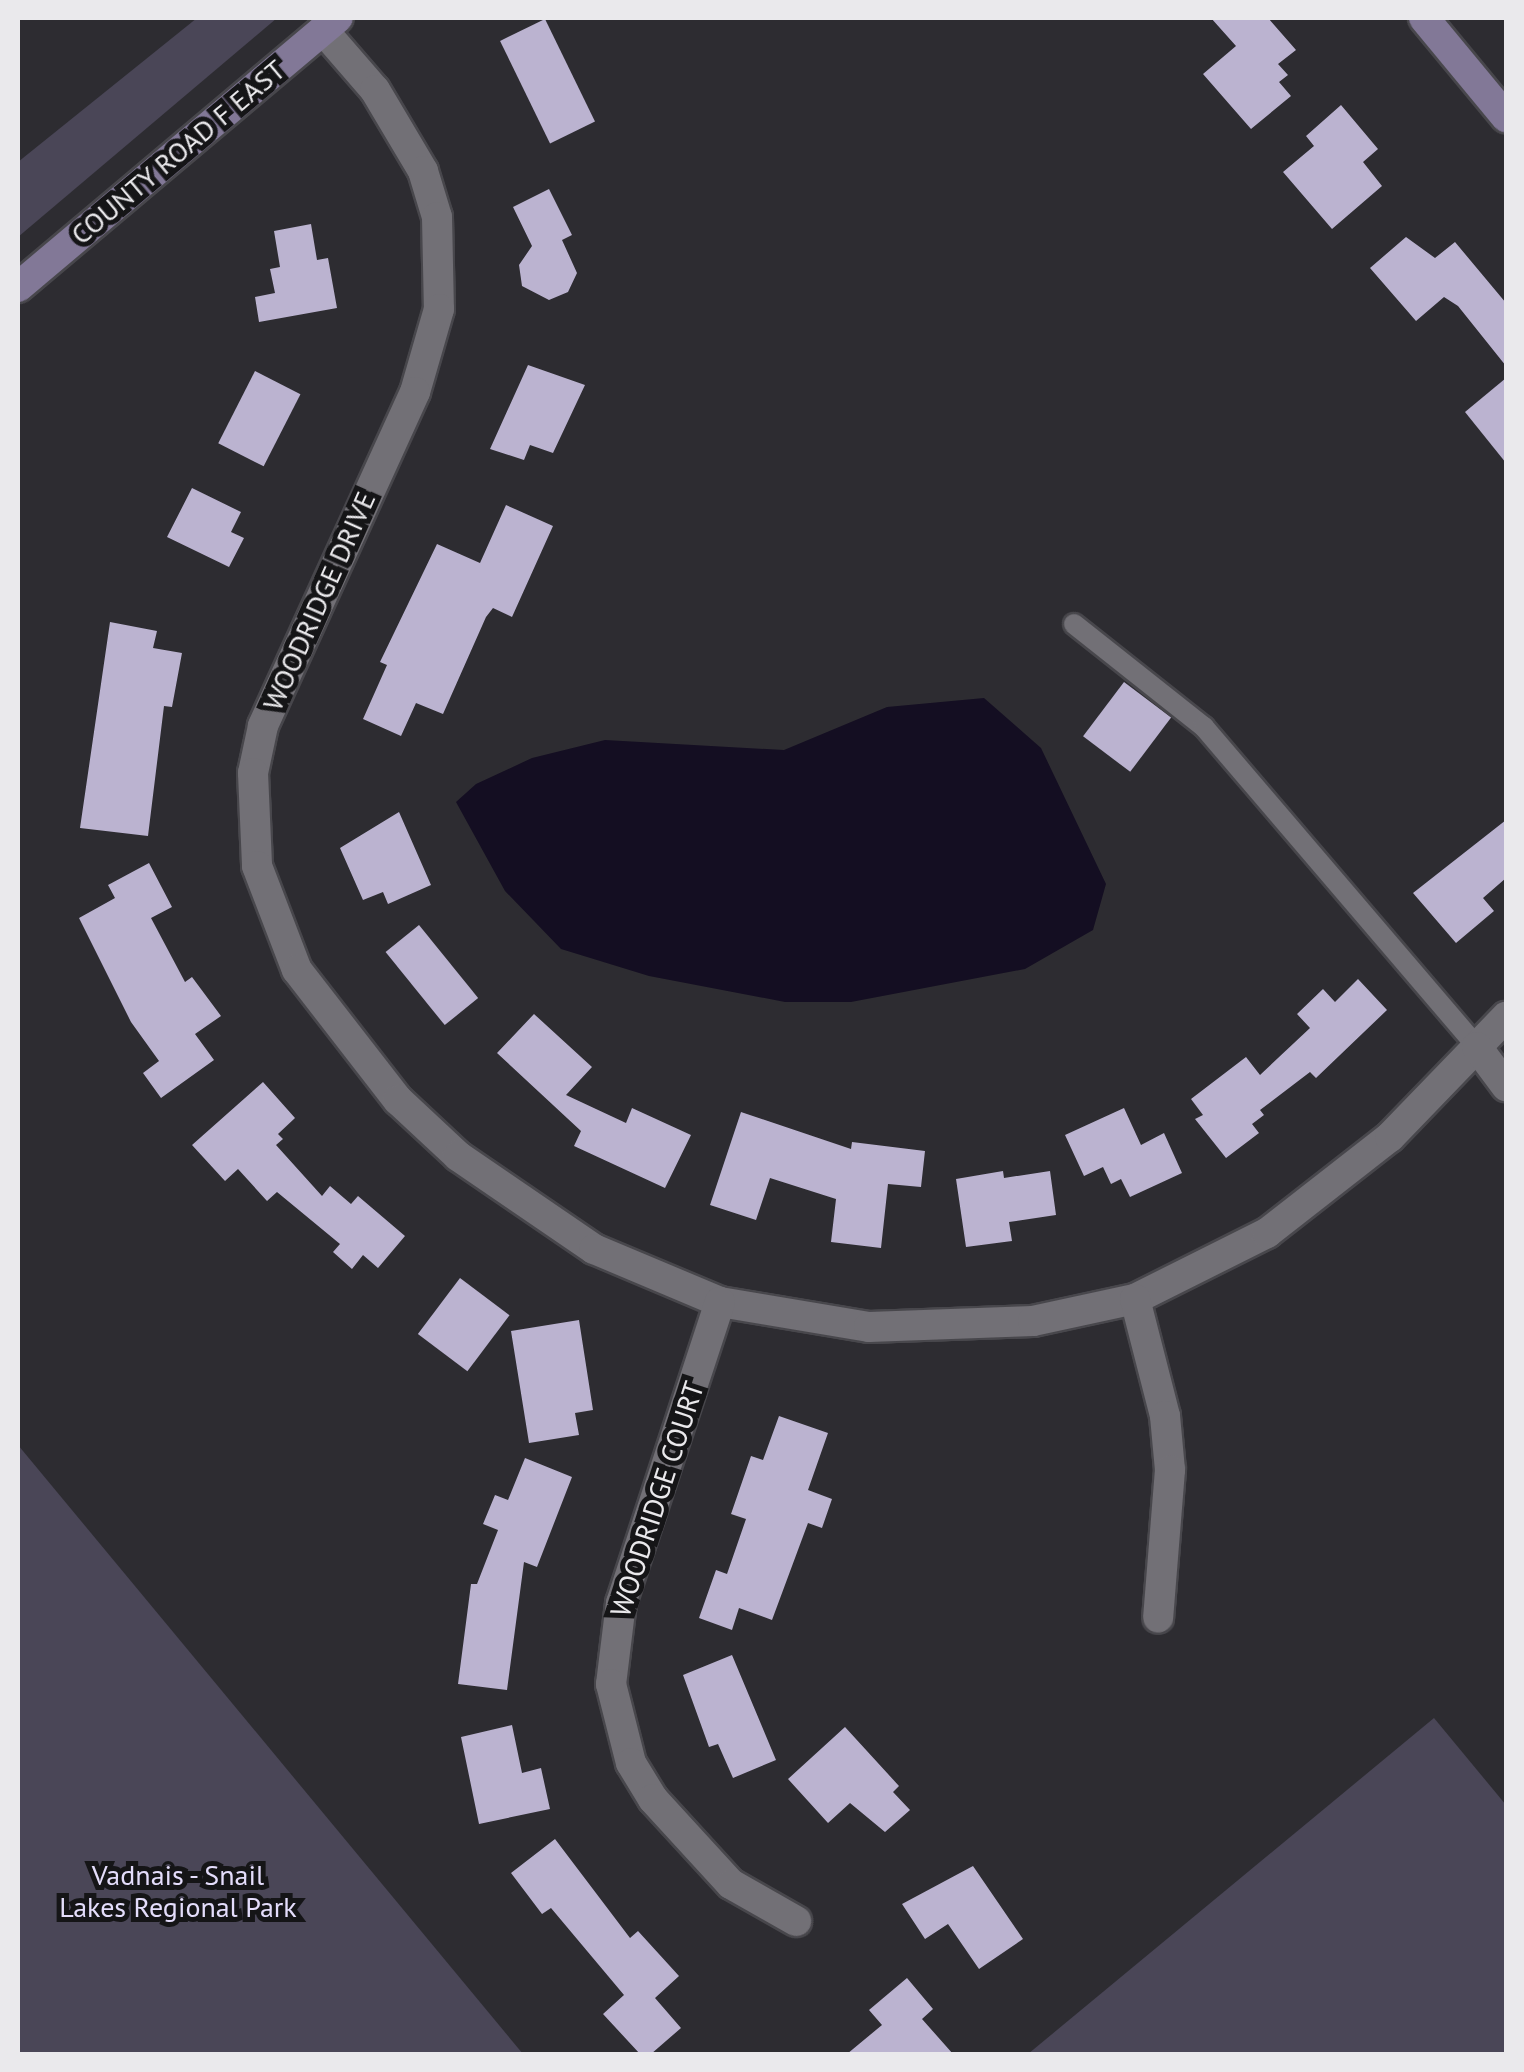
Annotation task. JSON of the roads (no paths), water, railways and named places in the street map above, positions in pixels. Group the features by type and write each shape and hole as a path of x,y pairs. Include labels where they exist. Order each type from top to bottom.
{"street":[{"path":"1424,18 1506,116"},
{"name":"COUNTY ROAD F EAST","path":"18,287 330,24"},
{"name":"WOODRIDGE DRIVE","path":"330,24 384,102 424,171 437,218 439,310 414,392 263,726 252,823 268,910 297,970 344,1038 458,1156 594,1248 720,1302 869,1327 952,1328 1033,1321 1135,1299 1267,1233 1328,1190 1506,1017"},
{"path":"1478,1047 1506,1086"},
{"path":"1135,1299 1165,1416 1170,1470 1158,1618"},
{"name":"WOODRIDGE COURT","path":"720,1302 622,1603 611,1684 631,1763 653,1798 731,1884 796,1921"}],"lane":[{"path":"1074,624 1204,727 1478,1047"}],"park label":[{"name":"Vadnais - Snail Lakes Regional Park","path":"178,1891"}]}
